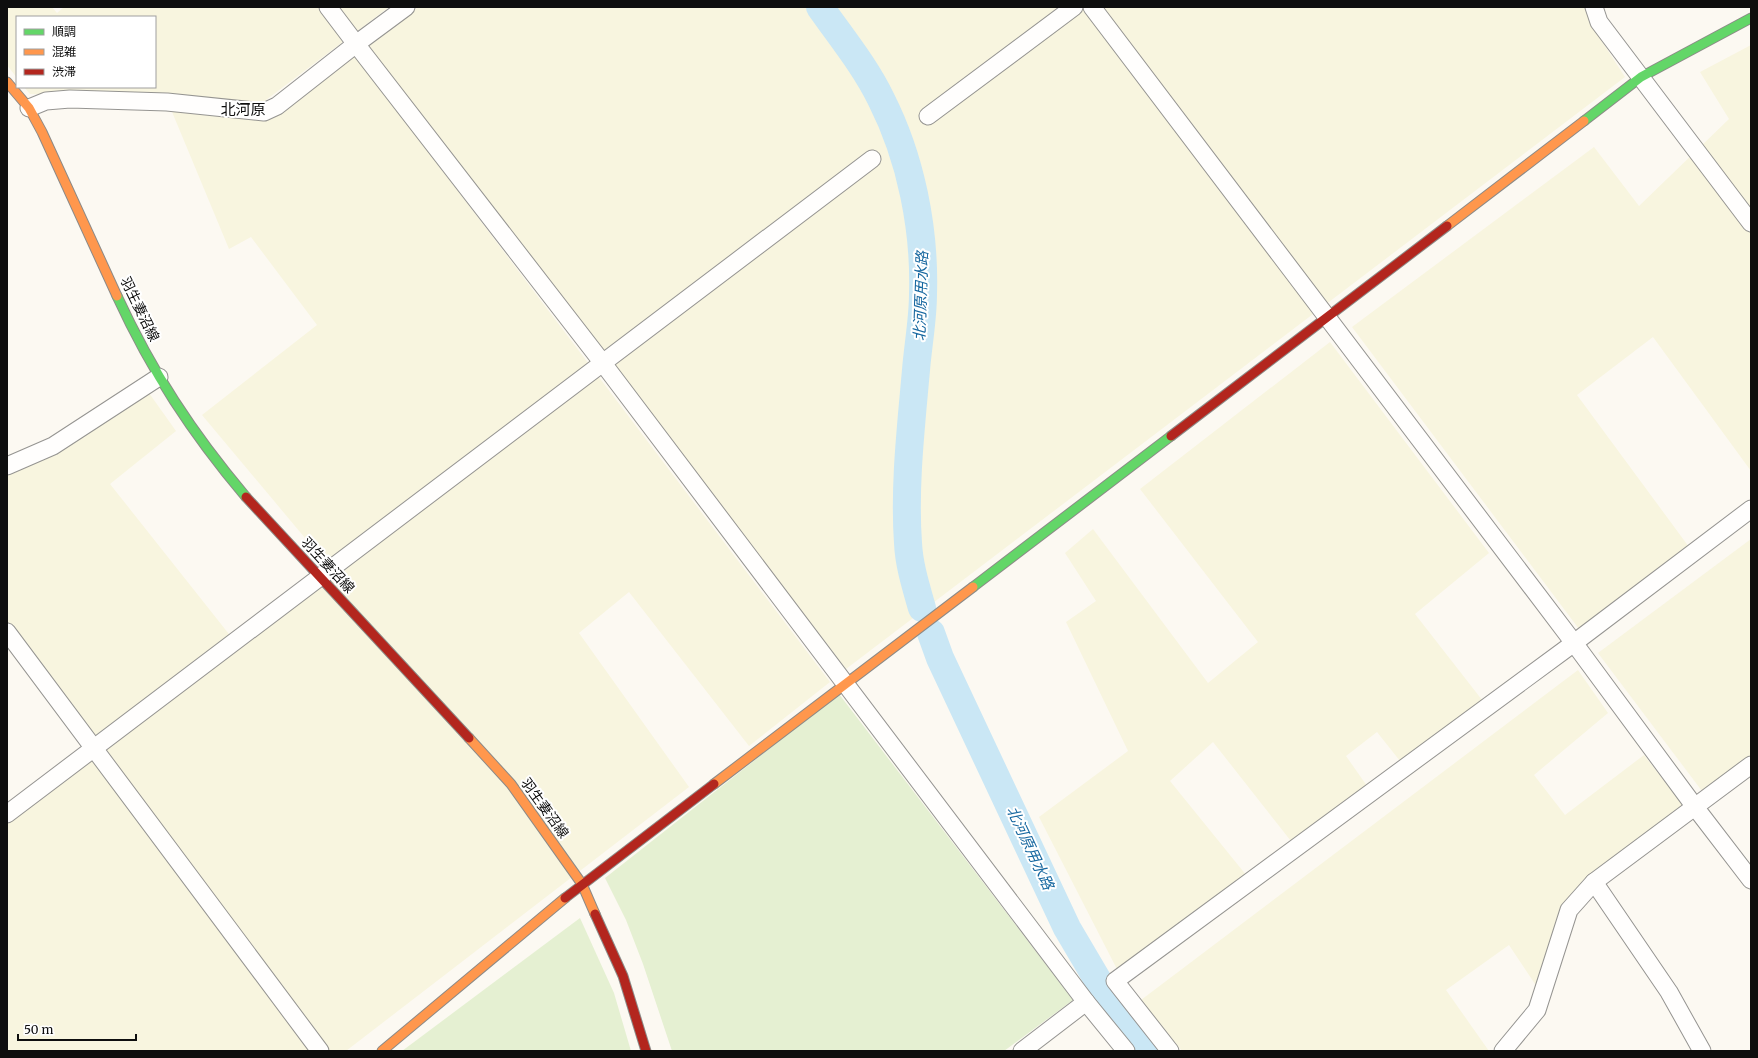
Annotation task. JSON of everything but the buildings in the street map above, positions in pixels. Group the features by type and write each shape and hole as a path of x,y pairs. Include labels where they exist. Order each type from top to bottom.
{"street":[{"path":"328,7 602,362 1086,1002 1126,1051"},
{"path":"29,108 46,101 70,99 167,102 264,112 276,106 406,7"},
{"path":"928,116 1074,7"},
{"path":"1092,7 1574,643 1751,880"},
{"path":"1594,7 1599,22 1751,223"},
{"path":"382,1051 582,884 1327,318 1641,77 1751,18"},
{"name":"羽生妻沼線","path":"7,82 29,108 50,147 127,316 159,377 184,417 222,468 255,507 510,784 582,884 622,976 646,1051"},
{"path":"7,814 872,159"},
{"path":"7,466 53,446 159,377"},
{"path":"1170,1051 1115,981 1574,643 1751,509"},
{"path":"7,632 320,1051"},
{"path":"1503,1051 1537,1010 1569,910 1594,882 1751,765"},
{"path":"1594,882 1669,992 1702,1051"},
{"path":"1022,1051 1086,1002"}],"shaded area":[{"path":"7,7 52,7 57,13 64,7 389,7 262,103 30,94 25,88 156,88 156,16 16,16 16,77 7,65"},
{"path":"418,7 1587,7 1592,26 1625,77 846,669 368,45"},
{"path":"1751,45 1751,471 1653,337 1577,395 1689,547 1579,629 1352,327 1594,147 1639,206 1729,119 1700,72"},
{"path":"354,54 830,682 749,746 629,592 579,633 689,787 346,1051 7,1051 7,821 102,748 7,622 7,471 149,393 176,431 110,484 240,648 336,575 202,415 317,325 251,237 229,249 170,107 272,118"},
{"path":"1330,342 1489,553 1415,614 1486,705 1404,766 1377,732 1346,756 1372,793 1298,850 1213,742 1170,781 1251,881 1122,979 1039,817 1128,751 1066,622 1096,601 1065,553 1093,529 1208,683 1258,642 1140,489"},
{"path":"1751,539 1751,767 1708,799 1598,653"},
{"path":"1578,670 1608,713 1534,775 1565,815 1644,755 1689,813 1578,889 1543,996 1509,945 1446,990 1489,1051 1182,1051 1141,1000"}],"green space":[{"path":"839,694 1073,1000 1004,1051 672,1051 643,964 626,920 605,878"},
{"path":"580,918 614,993 631,1051 402,1051"}],"waterway":[{"name":"北河原用水路","path":"820,7 860,63 875,87 892,122 908,169 914,194 922,244 923,303 909,456 907,522 910,559 922,608"},
{"name":"北河原用水路","path":"931,633 940,658 1067,928 1100,984 1151,1051"}],"traffic: fast":[{"path":"1584,121 1641,77 1751,18"},
{"path":"117,296 144,350 174,401 208,449 246,497"},
{"path":"973,587 1171,436"}],"traffic: slow":[{"path":"7,82 29,108 42,132 117,296"},
{"path":"1447,226 1584,121"},
{"path":"714,784 973,587"},
{"path":"469,738 511,784 582,884 595,914"},
{"path":"382,1051 565,898"}],"traffic: jam":[{"path":"1171,436 1447,226"},
{"path":"246,497 469,738"},
{"path":"565,898 714,784"},
{"path":"595,914 623,976 646,1051"}],"district":[{"name":"北河原","path":"243,110"}]}
